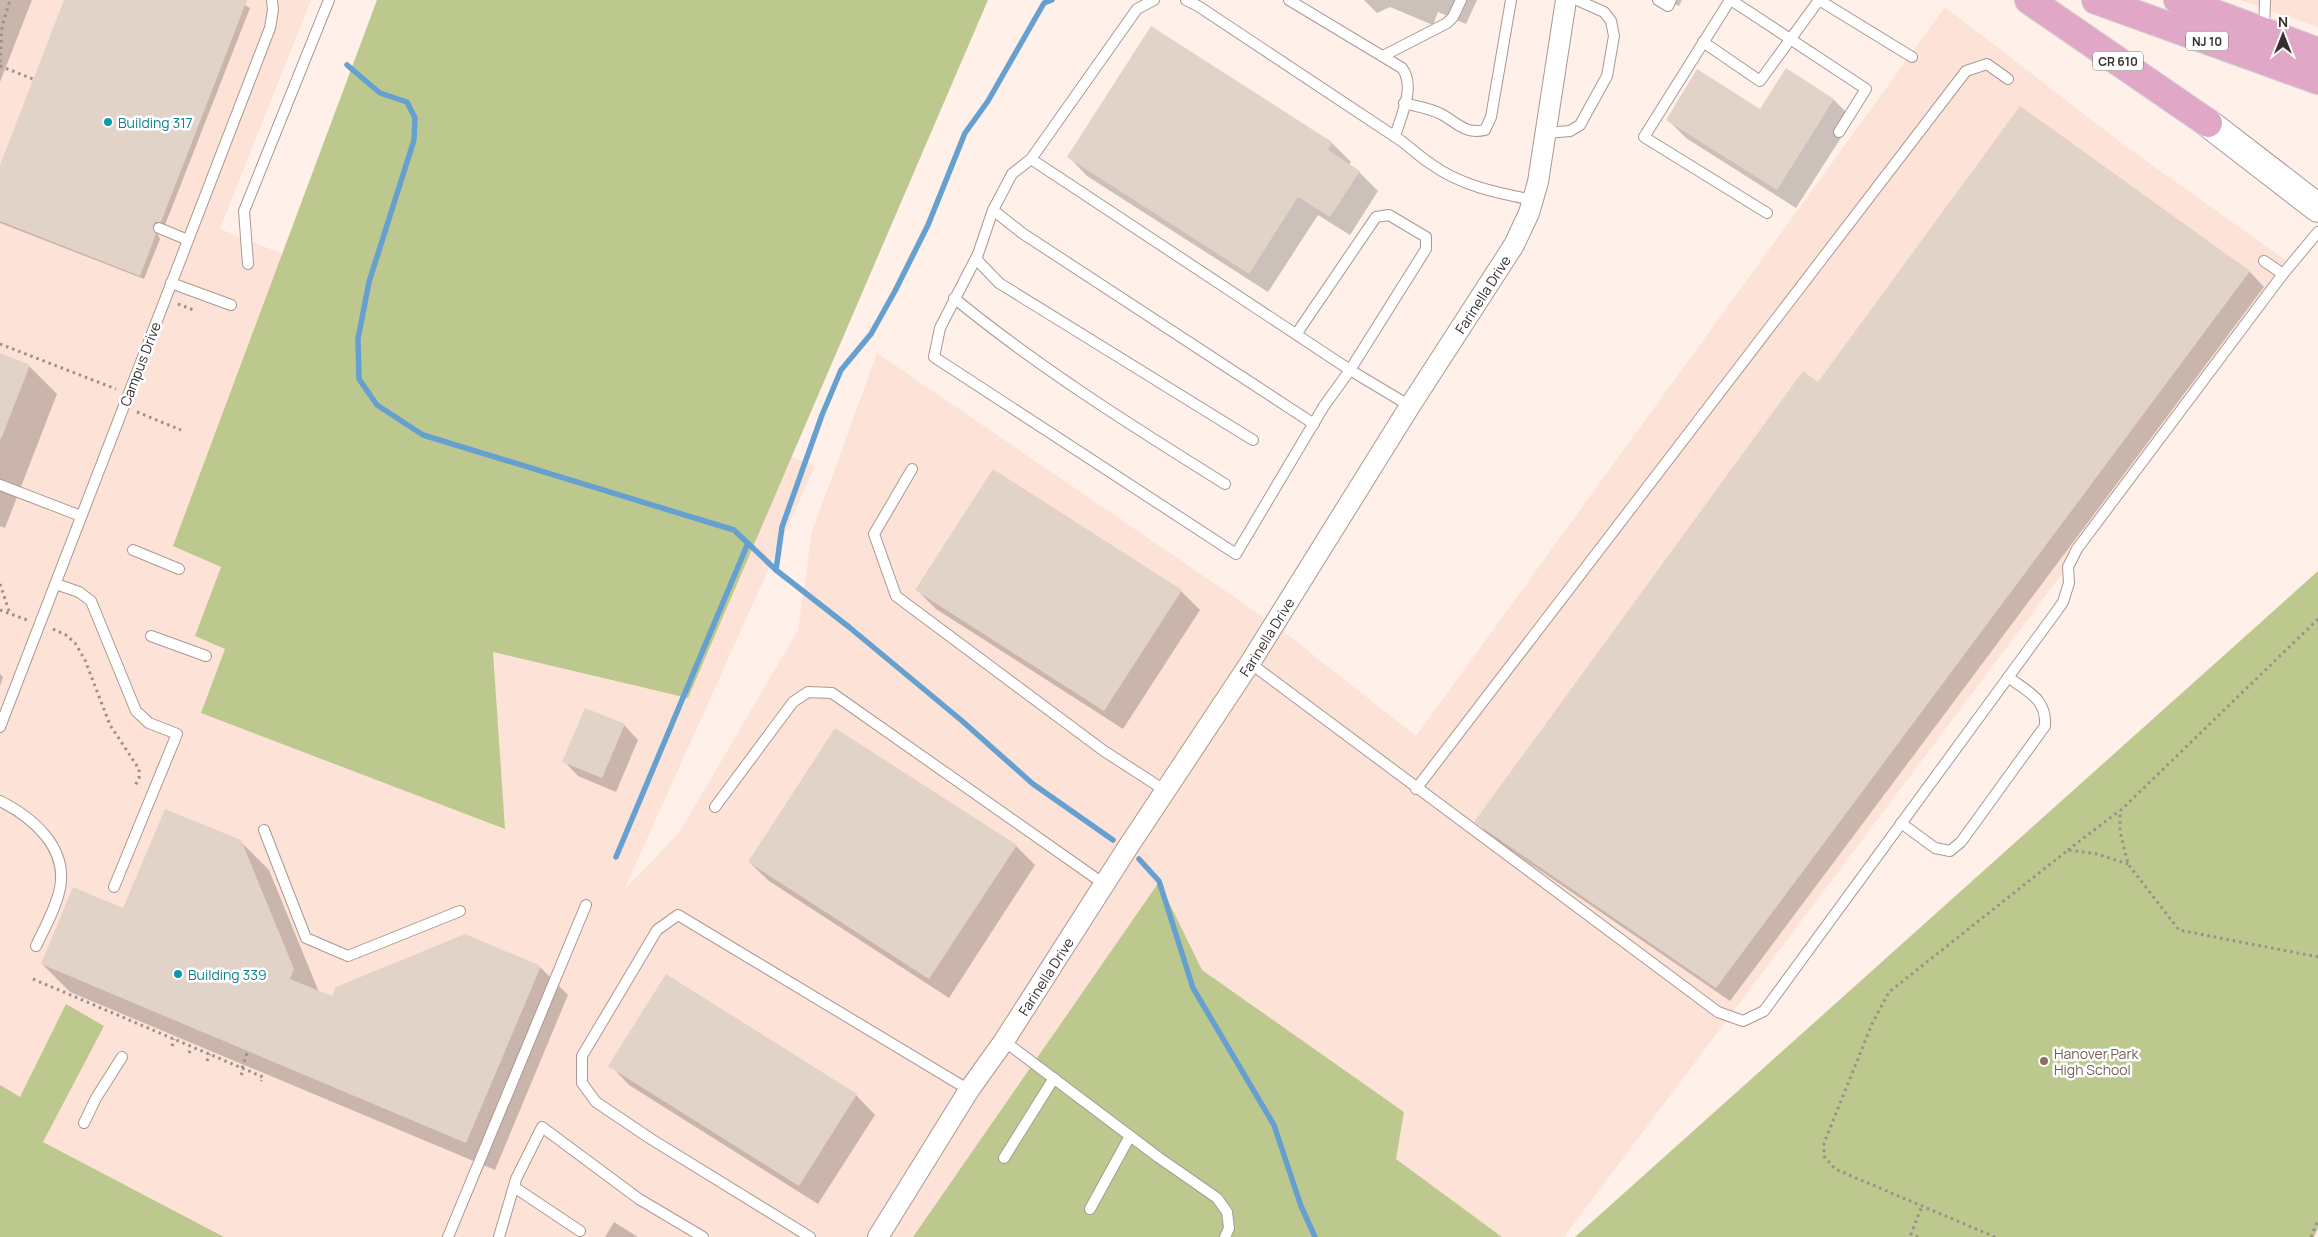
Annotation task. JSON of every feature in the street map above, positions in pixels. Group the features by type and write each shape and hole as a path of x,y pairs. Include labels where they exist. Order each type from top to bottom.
{"main road":[{"name":"CR 610","path":"2029,0 2208,123"},
{"name":"NJ 10","path":"2096,0 2318,80"},
{"name":"NJ 10","path":"2194,2 2318,52"}],"street":[{"name":"Farinella Drive","path":"878,1237 969,1090 1004,1041 1104,884 1250,663 1410,406 1514,245 1533,200 1538,182 1566,0"},
{"name":"CR 610","path":"2208,123 2318,208"}],"lane":[{"name":"Campus Drive","path":"0,727 270,28 273,10 272,0"},
{"path":"248,264 244,211 329,0"},
{"path":"1154,0 1137,4 1031,158 1012,174 993,210 976,259 940,328 934,356 1236,554 1314,424 1426,249 1426,237 1389,215 1376,217 1297,333"},
{"path":"1186,0 1200,3 1395,136 1431,165 1464,182 1533,200"},
{"path":"1289,0 1402,68 1406,73 1408,88 1395,136"},
{"path":"1382,56 1447,24 1453,17 1461,0"},
{"path":"1404,103 1439,113 1461,128 1478,132 1485,130 1491,117 1511,0"},
{"path":"1546,133 1570,131 1580,125 1607,76 1614,36 1611,20 1604,12 1577,0"},
{"path":"1658,0 1668,6 1671,0"},
{"path":"1767,213 1644,137 1730,0 1866,89 1839,132"},
{"path":"1703,42 1760,81 1819,0 1912,57"},
{"path":"2264,31 2265,0"},
{"path":"1416,789 1966,71 1987,64 2008,78"},
{"path":"1031,158 1350,370 1410,406"},
{"path":"993,210 1022,233 1314,424"},
{"path":"158,228 188,240"},
{"path":"1250,663 1416,789 1718,1012 1743,1021 1764,1011 2008,678 2063,602 2069,583 2068,567 2076,549 2283,274 2318,232"},
{"path":"976,259 999,283 1253,440"},
{"path":"2264,261 2283,274"},
{"path":"172,283 231,305"},
{"path":"954,298 984,323 1132,426 1225,484"},
{"path":"912,469 874,534 896,596 1104,751 1166,791"},
{"path":"0,485 81,516"},
{"path":"133,550 179,569"},
{"path":"56,584 79,592 91,601 136,711 148,723 177,734 114,887"},
{"path":"151,636 206,656"},
{"path":"1901,823 1935,848 1950,851 1961,842 2045,726 2046,714 2041,702 2008,678"},
{"path":"715,807 793,702 808,692 832,693 1104,884"},
{"path":"0,801 34,822 45,835 58,858 61,875 60,888 36,946"},
{"path":"264,830 306,938 348,956 460,911"},
{"path":"448,1237 586,905"},
{"path":"810,1237 651,1139 596,1102 582,1083 582,1056 657,930 678,916 969,1090"},
{"path":"1004,1041 1130,1136 1217,1198 1227,1212 1229,1228 1225,1237"},
{"path":"84,1123 96,1098 122,1057"},
{"path":"1004,1158 1054,1078"},
{"path":"499,1237 514,1187 542,1127 639,1199 703,1237"},
{"path":"1090,1208 1130,1136"},
{"path":"514,1187 580,1231"}],"path":[{"path":"0,62 2,26 10,0"},
{"path":"0,66 34,79"},
{"path":"177,304 196,311"},
{"path":"0,344 116,389"},
{"path":"135,411 181,430"},
{"path":"0,584 10,614"},
{"path":"0,610 27,620"},
{"path":"1995,1237 1835,1169 1824,1156 1824,1143 1872,1024 1889,992 2120,811 2318,619"},
{"path":"52,629 66,634 75,643 84,660 110,725 139,769 139,778 135,786"},
{"path":"2120,811 2120,831 2128,864 2179,930 2318,957"},
{"path":"2068,850 2097,854 2128,864"},
{"path":"33,979 243,1068 263,1077 261,1081"},
{"path":"172,1046 174,1039"},
{"path":"189,1053 192,1047"},
{"path":"207,1061 210,1054"},
{"path":"241,1075 247,1054"},
{"path":"1918,1237 1911,1234 1922,1206"},
{"path":"2311,1237 2318,1220"}],"shaded area":[{"path":"0,0 311,0 220,229 815,466 624,890 679,833 798,630 812,532 877,353 1274,624 1416,736 1945,7 2124,145 2291,264 2317,234 1564,1237 1502,1237 1396,1159 1404,1112 1202,970 1159,883 913,1237 34,1237 0,1215"},
{"path":"2240,0 2318,0 2318,27"}],"green space":[{"path":"377,0 988,0 688,698 493,652 505,829 201,713 225,649 195,636 221,567 173,546"},
{"name":"Hanover Park High School","path":"2318,571 2318,1228 2314,1237 1575,1237"},
{"path":"1159,882 1202,970 1404,1112 1396,1159 1502,1237 913,1237"},
{"path":"66,1004 104,1026 43,1142 224,1237 0,1237 0,1085 20,1097"}],"building":[{"name":"Building 317","path":"64,0 247,0 161,222 155,222 153,226 156,234 140,276 0,221 0,165"},
{"path":"1151,26 1332,142 1328,150 1360,171 1330,217 1298,197 1249,274 1067,157"},
{"path":"1786,68 1834,99 1777,190 1666,120 1697,69 1760,109"},
{"path":"2020,106 2250,271 1716,988 1474,822 1803,371 1818,382"},
{"path":"0,353 30,365 1,439 0,439"},
{"path":"993,469 1182,590 1104,711 915,590"},
{"path":"585,708 625,724 602,778 562,762"},
{"path":"835,728 1017,845 929,979 748,862"},
{"name":"Building 339","path":"165,809 241,840 294,969 290,979 332,996 336,987 465,934 541,966 466,1143 41,964 73,887 123,908"},
{"path":"666,974 857,1094 799,1186 608,1066"}],"waterway":[{"path":"776,570 782,527 822,415 841,370 871,334 895,291 928,225 965,133 988,101 1044,3 1052,0"},
{"path":"347,65 380,93 407,102 415,118 414,140 369,282 358,339 359,379 377,405 423,435 734,530 776,570 849,627 961,720 1033,784 1113,840"},
{"path":"616,857 748,543"},
{"path":"1139,859 1159,881 1193,988 1274,1125 1301,1206 1315,1237"}],"place":[{"name":"Building 317","path":"108,122"},
{"name":"Building 339","path":"178,974"},
{"name":"Hanover Park High School","path":"2044,1061"}]}
